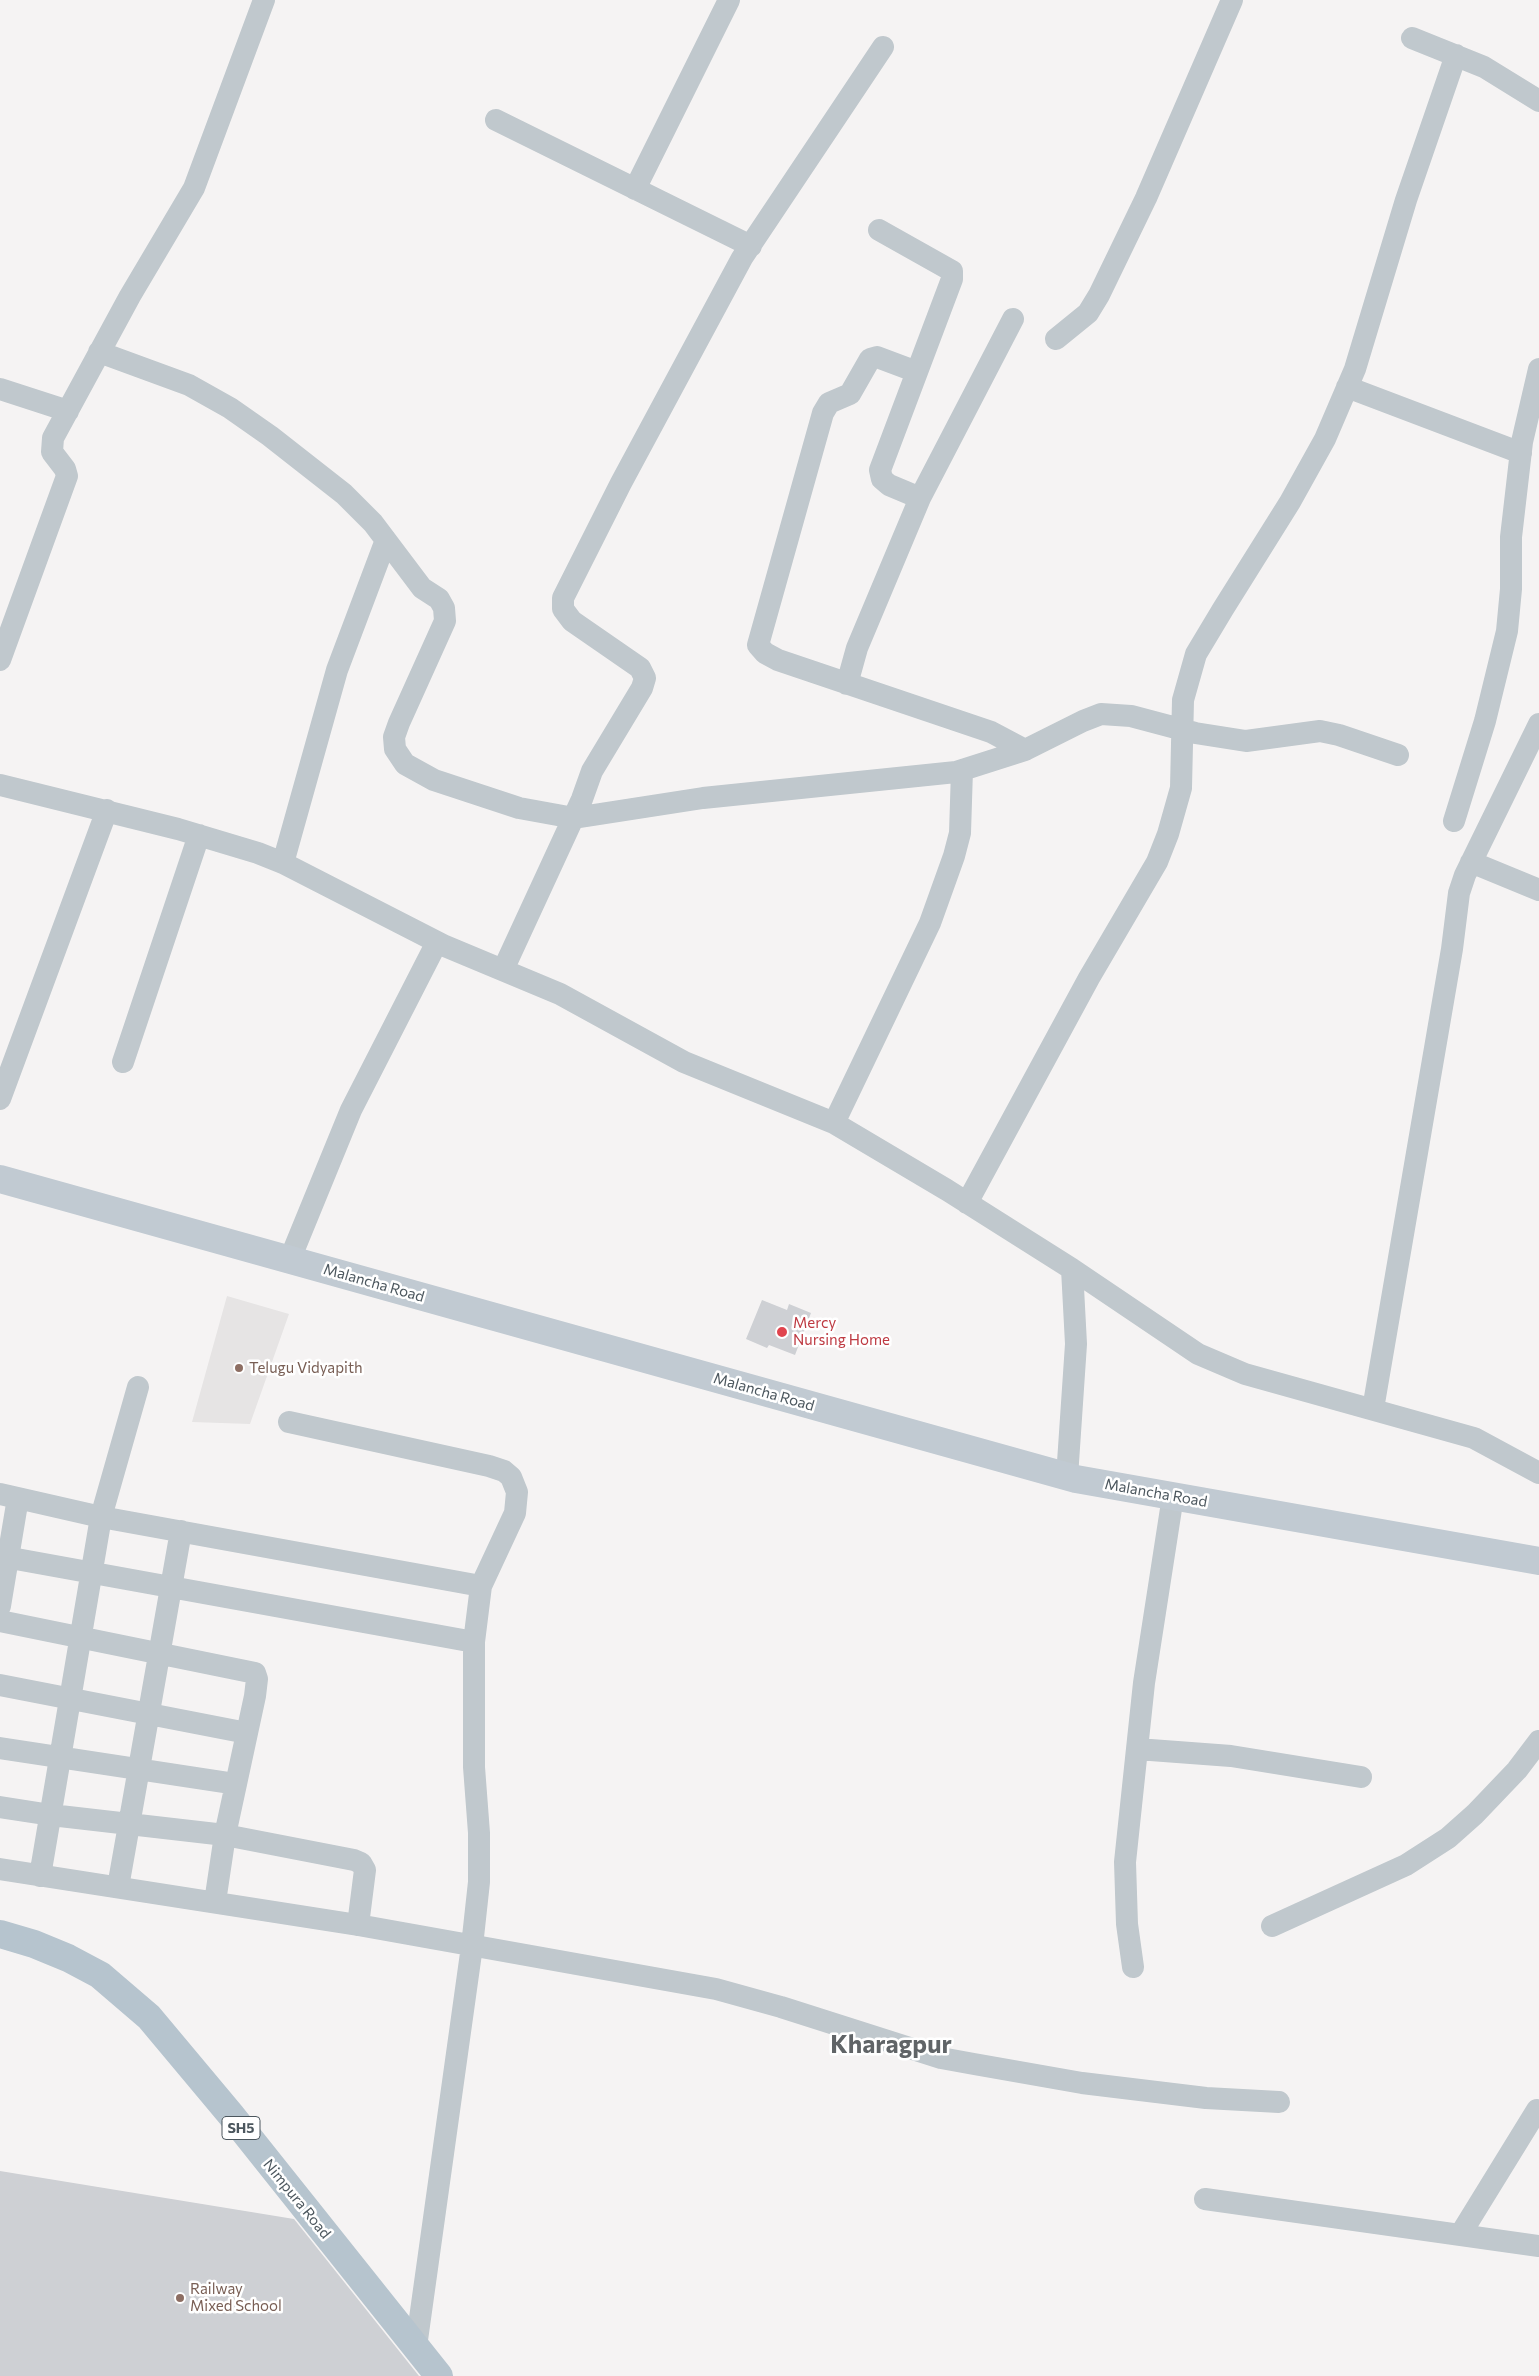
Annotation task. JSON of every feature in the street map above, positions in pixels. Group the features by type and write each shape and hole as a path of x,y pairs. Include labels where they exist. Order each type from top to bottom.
{"main road":[{"name":"Nimpura Road","path":"0,1934 34,1944 68,1958 100,1975 149,2018 237,2123 439,2376"}],"street":[{"path":"0,660 67,476 65,469 52,452 51,446 130,296 194,188 264,0"},
{"path":"635,190 729,0"},
{"path":"1056,339 1088,314 1099,294 1146,198 1232,0"},
{"path":"1412,38 1456,55 1501,76 1539,101"},
{"path":"502,970 574,818 592,771 642,688 645,678 640,668 572,621 563,609 563,598 621,483 742,258 883,47"},
{"path":"967,1203 1089,978 1157,862 1168,834 1181,788 1183,700 1196,654 1290,502 1325,439 1358,360 1406,200 1456,55"},
{"path":"496,120 751,246"},
{"path":"879,230 952,271 952,279 880,470 882,479 889,485 920,498"},
{"path":"847,684 857,648 920,498 1013,319"},
{"path":"100,352 189,385 230,408 270,436 344,494 373,523 422,588 439,599 444,608 446,621 399,723 394,737 395,749 405,764 434,780 519,808 574,818 703,798 962,770 1025,750 1083,720 1101,714 1131,716 1181,729 1246,741 1320,731 1339,735 1398,755"},
{"path":"917,372 877,357 870,359 850,394 828,403 823,413 760,632 758,645 765,653 847,684 991,732 1025,750"},
{"path":"1454,821 1485,721 1507,631 1511,589 1511,537 1539,369"},
{"path":"1347,387 1527,447"},
{"path":"0,389 68,411"},
{"path":"283,864 337,670 386,540"},
{"path":"1373,1409 1452,949 1459,893 1471,862 1530,761 1539,724"},
{"path":"834,1123 930,923 960,833 962,770"},
{"path":"0,785 107,810 199,835 258,853 283,864 437,942 560,994 684,1062 834,1123 967,1203 1198,1354 1245,1374 1474,1438 1539,1473"},
{"path":"0,1099 107,810"},
{"path":"123,1062 199,835"},
{"path":"1471,862 1539,890"},
{"path":"290,1259 351,1110 437,942"},
{"name":"Malancha Road","path":"0,1179 1067,1476 1539,1561"},
{"path":"1067,1476 1076,1344 1072,1270"},
{"path":"40,1876 101,1517 138,1387"},
{"path":"289,1422 504,1471 511,1477 517,1492 515,1513 481,1586 474,1642 474,1768 479,1833 479,1882 472,1946 416,2347"},
{"path":"0,1606 9,1496 101,1517 481,1586"},
{"path":"1133,1967 1127,1924 1125,1862 1144,1683 1173,1496"},
{"path":"118,1886 181,1531"},
{"path":"4,1557 474,1642"},
{"path":"0,1621 255,1673 257,1679 225,1835 215,1902"},
{"path":"0,1685 247,1733"},
{"path":"1272,1926 1406,1865 1448,1838 1475,1814 1517,1770 1539,1741"},
{"path":"0,1748 236,1784"},
{"path":"1137,1749 1231,1756 1361,1777"},
{"path":"0,1807 51,1815 225,1835 361,1863 365,1876 358,1925"},
{"path":"0,1869 358,1925 716,1989 781,2007 941,2058 1082,2083 1206,2098 1279,2102"},
{"path":"1460,2235 1537,2110"},
{"path":"1205,2199 1539,2246"}],"shaded area":[{"name":"Telugu Vidyapith","path":"227,1296 289,1314 250,1424 192,1422"}],"building":[{"path":"762,1300 787,1310 789,1304 811,1313 795,1355 769,1345 767,1348 746,1339"},
{"name":"Railway Mixed School","path":"0,2171 294,2219 419,2376 0,2376"}],"place":[{"name":"Mercy Nursing Home","path":"782,1332"},
{"name":"Telugu Vidyapith","path":"239,1368"},
{"name":"Railway Mixed School","path":"180,2298"}],"district":[{"name":"Kharagpur","path":"891,2045"}]}
